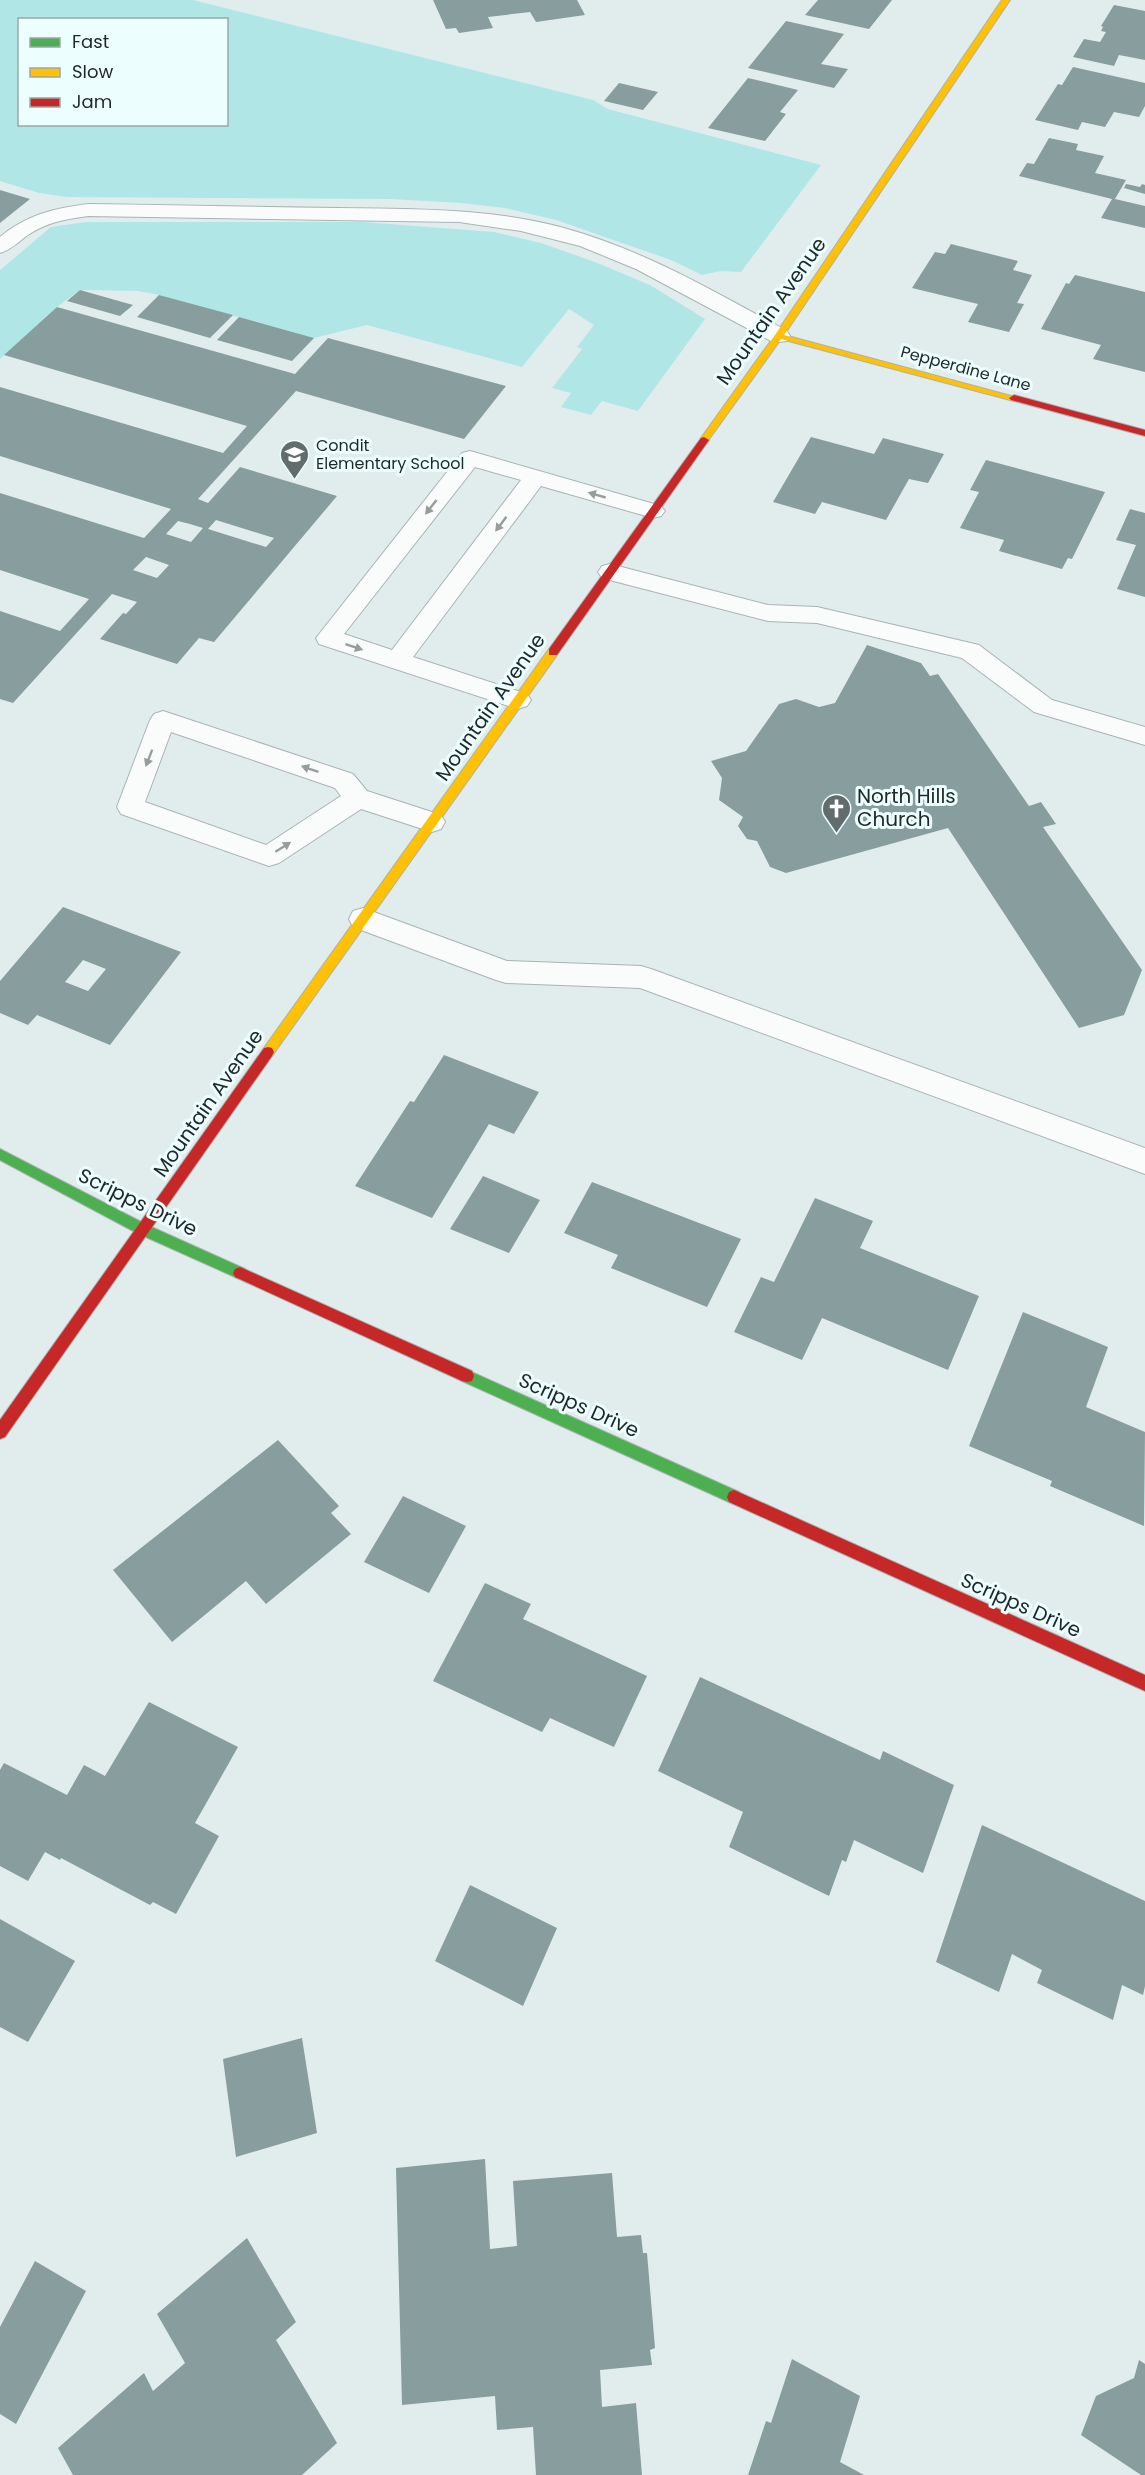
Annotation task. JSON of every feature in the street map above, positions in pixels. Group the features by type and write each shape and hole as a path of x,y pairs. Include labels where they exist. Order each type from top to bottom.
{"main road":[{"name":"Mountain Avenue","path":"0,1432 142,1229 779,336 1006,0"},
{"name":"Pepperdine Lane","path":"779,336 1145,432"},
{"name":"Scripps Drive","path":"0,1154 142,1229 1145,1683"}],"lane":[{"path":"0,247 33,223 55,213 88,210 469,217 509,222 560,234 617,253 667,275 779,336"},
{"path":"518,700 328,638 470,458 653,511"},
{"path":"397,661 536,477"},
{"path":"610,572 768,612 817,615 970,651 1042,706 1145,736"},
{"path":"358,798 269,856 130,807 163,720 344,781 358,798 432,822"},
{"path":"363,919 506,972 641,977 1145,1161"}],"shaded area":[{"path":"0,0 193,0 593,100 608,109 821,165 741,272 721,271 702,275 671,260 556,220 505,208 390,199 67,197 39,193 0,181"},
{"path":"86,222 363,222 494,232 541,243 595,262 650,285 705,319 638,411 602,401 591,415 561,407 571,393 552,388 582,349 577,347 594,325 569,309 522,367 367,325 314,338 159,295 138,291 80,290 57,307 0,359 0,270 51,227"}],"building":[{"path":"433,0 577,0 585,15 536,22 530,12 488,17 493,28 459,33 456,28 446,29"},
{"path":"818,0 892,0 869,29 805,15"},
{"path":"1114,5 1145,11 1145,60 1119,55 1114,66 1073,57 1084,39 1100,42 1106,32 1101,31 1103,27 1101,26"},
{"path":"786,21 844,34 821,64 848,69 834,88 748,68"},
{"path":"1073,67 1145,83 1145,106 1139,117 1114,112 1105,127 1082,122 1078,130 1035,120 1058,84 1062,85"},
{"path":"748,78 798,90 780,112 786,114 765,141 708,128"},
{"path":"619,83 658,92 643,110 604,101"},
{"path":"1049,138 1078,144 1076,150 1104,156 1095,173 1126,180 1115,199 1145,206 1145,228 1101,218 1112,199 1019,176 1027,163 1034,164"},
{"path":"1126,184 1140,187 1142,184 1145,185 1145,194 1124,188"},
{"path":"0,190 30,199 0,223"},
{"path":"951,244 1018,261 1013,270 1032,275 1017,303 1024,304 1009,332 968,322 978,304 912,288 935,252 945,254"},
{"path":"1075,275 1145,292 1145,372 1093,359 1101,345 1041,329 1066,283 1069,284"},
{"path":"80,290 133,305 120,316 67,301"},
{"path":"159,295 233,315 210,338 137,317"},
{"path":"57,307 295,374 328,338 506,386 464,439 296,391 198,499 208,503 240,467 337,496 214,642 199,638 177,664 100,639 123,613 126,614 137,602 112,594 13,703 0,699 0,611 60,631 89,599 0,570 0,493 144,538 171,509 0,456 0,387 223,453 247,426 4,355","holes":["216,520 274,538 266,547 208,529","178,521 190,524 203,528 191,542 166,534","146,557 169,565 157,578 133,570"]},
{"path":"239,317 314,338 292,361 217,340"},
{"path":"811,437 874,454 883,438 944,454 928,483 909,479 886,520 822,502 815,514 773,502"},
{"path":"986,460 1105,492 1072,559 1068,558 1062,569 999,551 1004,540 960,528 979,492 970,490"},
{"path":"1130,509 1145,513 1145,597 1117,589 1136,545 1116,540"},
{"name":"North Hills Church","path":"867,645 921,663 930,676 938,674 1029,806 1041,802 1056,824 1043,827 1142,970 1124,1015 1079,1028 948,828 786,873 770,867 757,841 747,839 738,826 743,817 719,800 722,778 711,761 746,751 779,704 796,699 819,707 835,703"},
{"path":"63,907 181,952 110,1045 37,1015 28,1025 0,1013 0,981","holes":["83,960 106,969 88,991 65,982"]},
{"path":"444,1055 539,1092 514,1134 489,1124 432,1218 355,1186 410,1101 414,1102"},
{"path":"483,1176 540,1200 509,1253 450,1229"},
{"path":"592,1182 741,1239 707,1307 611,1268 618,1255 564,1233"},
{"path":"815,1198 873,1221 860,1248 979,1296 948,1370 822,1318 802,1360 734,1332 761,1277 774,1282"},
{"path":"1023,1312 1108,1347 1086,1407 1145,1432 1144,1526 1050,1486 1052,1481 969,1446"},
{"path":"278,1440 339,1506 331,1513 351,1534 266,1604 246,1581 172,1642 113,1570"},
{"path":"403,1496 466,1526 429,1593 364,1562"},
{"path":"485,1583 531,1604 523,1619 647,1676 614,1747 550,1718 542,1732 433,1681"},
{"path":"700,1677 880,1760 883,1751 954,1785 923,1873 854,1840 846,1862 842,1860 829,1896 729,1847 743,1812 658,1771"},
{"path":"149,1702 238,1747 195,1823 219,1836 176,1914 153,1902 150,1905 61,1858 60,1860 45,1852 28,1881 0,1866 0,1770 4,1763 67,1795 84,1765 105,1776"},
{"path":"982,1825 1145,1901 1145,1986 1143,1995 1122,1985 1113,2020 1037,1983 1042,1970 1012,1954 999,1992 936,1962"},
{"path":"470,1885 557,1928 523,2006 435,1961"},
{"path":"0,1919 75,1961 28,2042 0,2027"},
{"path":"302,2038 317,2133 236,2157 223,2059"},
{"path":"485,2159 490,2249 517,2246 513,2181 612,2173 617,2237 641,2235 643,2253 647,2253 655,2348 650,2350 652,2365 600,2370 602,2407 636,2403 642,2475 536,2475 533,2427 497,2430 495,2396 402,2405 396,2168"},
{"path":"247,2238 296,2322 276,2340 337,2443 302,2475 73,2475 58,2448 144,2373 153,2391 185,2363 157,2314"},
{"path":"35,2261 86,2291 16,2424 0,2414 0,2327"},
{"path":"792,2359 860,2396 840,2462 864,2475 748,2475 766,2421 771,2423"},
{"path":"1139,2360 1145,2364 1145,2475 1141,2475 1081,2435 1096,2396 1134,2378"}],"traffic: fast":[{"path":"0,1154 142,1229 240,1273"},
{"path":"467,1376 734,1497"}],"traffic: slow":[{"path":"704,440 779,336 1006,0"},
{"path":"779,336 1014,398"},
{"path":"268,1052 553,652"}],"traffic: jam":[{"path":"1014,398 1145,433"},
{"path":"553,652 704,440"},
{"path":"0,1432 268,1052"},
{"path":"240,1273 467,1376"},
{"path":"734,1497 1145,1683"}],"place":[{"name":"Condit Elementary School","path":"295,480"},
{"name":"North Hills Church","path":"836,834"}]}
